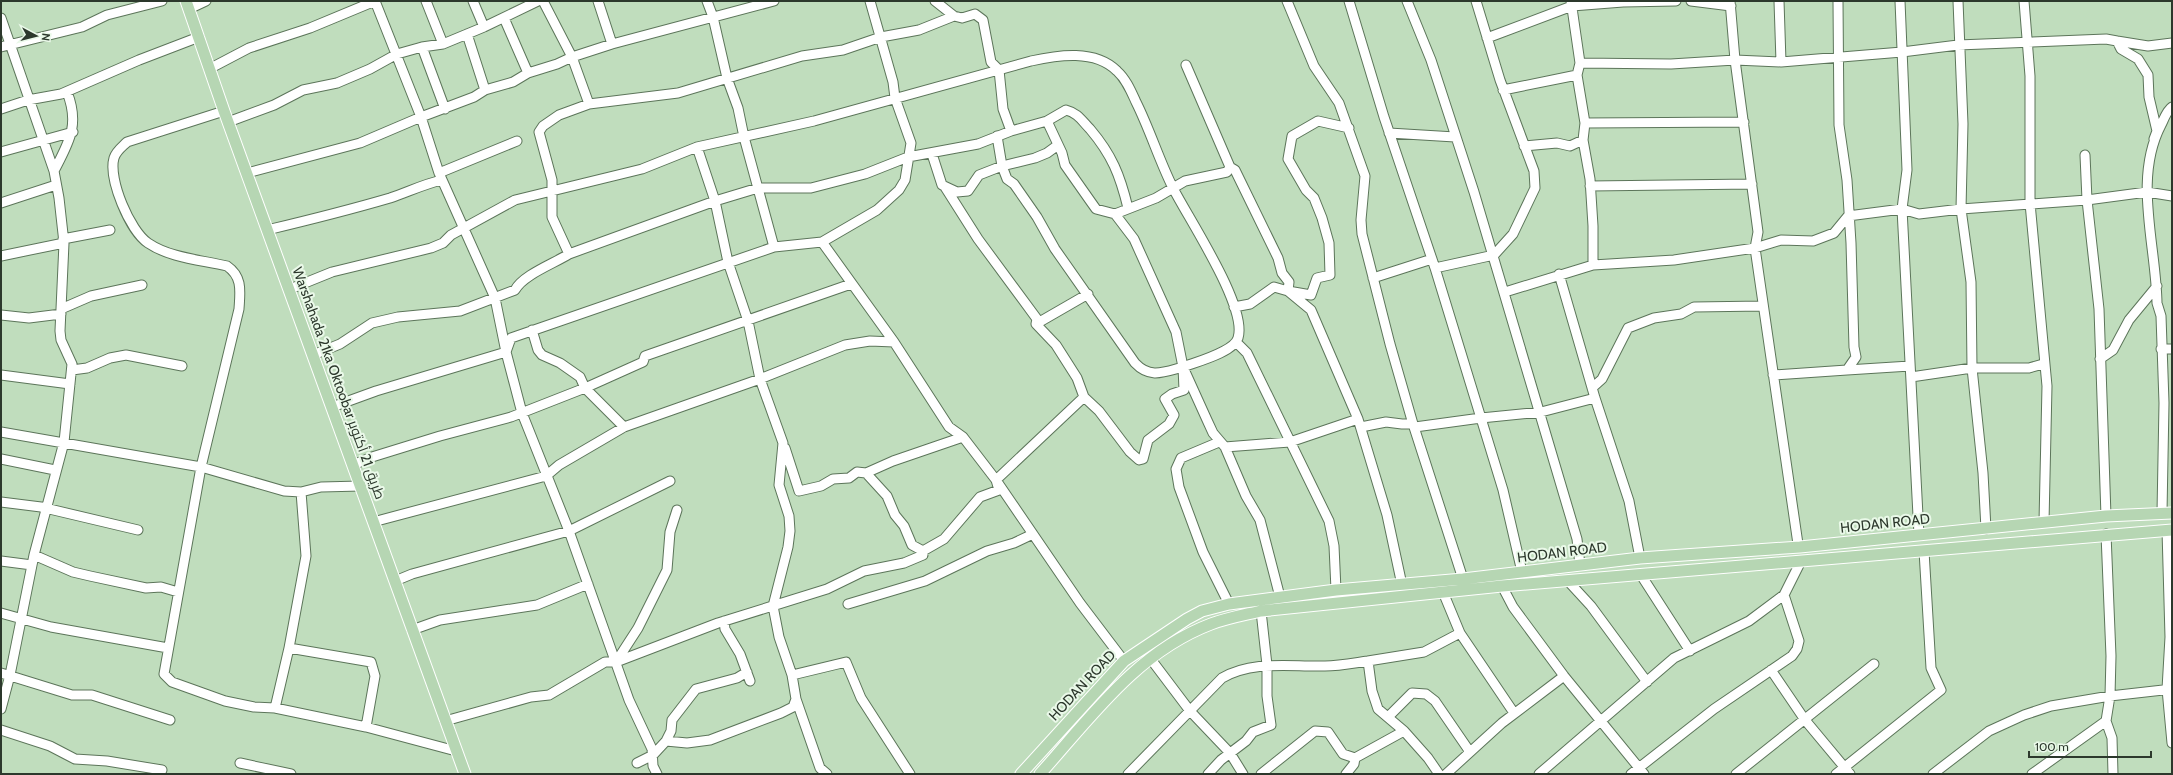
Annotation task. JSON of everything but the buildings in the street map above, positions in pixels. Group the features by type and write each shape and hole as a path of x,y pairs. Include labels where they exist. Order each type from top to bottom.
{"main road":[{"name":"Warshahada 21ka Oktoobar طريق 21 أكتوبر","path":"188,5 246,173 290,289 464,774"},
{"name":"HODAN ROAD","path":"1021,774 1124,661 1187,619 1202,611 1229,604 1280,596 1463,579 1640,558 1800,547 2106,516 2167,513"},
{"name":"HODAN ROAD","path":"1040,774 1106,698 1132,672 1150,658 1181,638 1210,624 1230,617 1261,611 1502,586 1924,551 2106,534 2170,530"}],"street":[{"path":"6,46 82,27 108,15 162,1"},
{"path":"188,5 206,1"},
{"path":"209,69 249,48 310,28 375,1 421,117 440,176 495,298 506,352 522,413 569,531 629,700 652,749 654,766 657,774"},
{"path":"426,1 443,44"},
{"path":"473,1 484,27"},
{"path":"228,122 274,105 303,90 337,83 370,69 397,54 422,47 443,44 504,18 538,1"},
{"path":"543,1 572,57 589,104"},
{"path":"598,1 612,44"},
{"path":"707,1 713,17 727,78 738,108 744,137 774,247"},
{"path":"246,173 360,143 390,132 421,117 474,97 485,90 513,82 528,73 558,64 572,57 612,44 774,1"},
{"path":"506,352 511,338 532,330 774,247 822,242 877,210 899,190 904,180 911,143 895,98 893,82 870,1"},
{"path":"935,1 954,16 962,18 975,14 983,20 991,62 1000,70 1003,109 1012,131"},
{"path":"1287,1 1314,66 1339,103 1365,176 1361,220 1362,234 1414,425 1463,579"},
{"path":"1349,1 1389,134 1434,263 1503,490 1522,572"},
{"path":"1407,1 1431,60 1494,255 1577,539 1580,565"},
{"path":"1373,278 1434,263 1494,255 1513,234 1535,188 1534,171 1504,90 1476,1"},
{"path":"1487,38 1571,3 1676,1"},
{"path":"1691,1 1730,3 1735,60 1758,232 1755,248 1798,544 1800,547"},
{"path":"1779,1 1781,62"},
{"path":"1838,1 1840,57 1839,125 1847,180 1848,216 1852,250 1854,347 1856,357 1847,370"},
{"path":"1900,1 1907,170 1902,209 1919,534"},
{"path":"1958,1 1958,45 1962,124 1961,209 1971,282 1972,368 1983,473 1986,529"},
{"path":"2024,1 2030,76 2030,203 2043,364 2047,386 2044,522"},
{"path":"1571,3 1580,64 1577,75 1585,123 1583,140 1590,186 1593,226 1593,264"},
{"path":"568,254 552,217 552,180 539,132 543,126 559,115 589,104 678,93 802,56 843,50 881,37 919,30 954,16"},
{"path":"1,18 6,46 54,171 63,241 61,340 71,358 72,370 64,442 55,470 34,555 21,619 6,674 1,709"},
{"path":"504,18 528,73"},
{"path":"467,34 485,90"},
{"path":"1,109 28,100 67,92 139,60 198,37"},
{"path":"1580,64 1670,64 1735,60 1781,62 1902,52 1958,45 2106,39 2148,46 2172,43"},
{"path":"2117,41 2121,49 2138,59 2148,75 2149,98 2157,131 2150,153 2147,192 2157,286 2157,303 2161,316 2167,513"},
{"path":"422,47 445,109"},
{"path":"290,289 332,272 431,248 515,200 642,169 697,147 744,137 1053,56 1070,55 1092,57 1107,64 1117,70 1127,83 1146,122 1173,188 1203,242 1234,307 1238,323 1239,336 1237,343 1217,355 1184,367 1150,373 1142,371 1117,339 1088,294 1055,250 1037,217 1014,184 1007,179 1002,166 997,136"},
{"path":"1186,65 1230,167 1235,170 1246,190 1278,258 1282,273 1289,282 1288,291"},
{"path":"1504,90 1577,75"},
{"path":"54,171 73,132 71,102 67,92"},
{"path":"2154,139 2172,107"},
{"path":"313,355 340,344 372,323 398,316 460,310 495,298 515,290 519,283 528,276 552,265 568,254 715,201 758,188 811,188 865,174 908,157 932,154 978,144 1012,131 1047,121 1066,110 1079,116 1102,144 1116,165 1128,208"},
{"path":"224,111 127,142 117,151 113,166 115,184 127,216 148,243 174,254 227,266 233,270 240,285 239,309 201,467 164,674 172,682 225,701 254,707 275,708 366,727 456,751"},
{"path":"1047,121 1065,165 1096,209 1115,214 1134,239 1176,332 1184,367 1207,420 1222,444 1246,496 1260,520 1280,596"},
{"path":"1234,307 1250,304 1274,287 1311,295 1316,278 1330,275 1329,243 1324,224 1314,198 1306,190 1288,159 1292,136 1318,121 1349,128"},
{"path":"1585,123 1744,122"},
{"path":"1,152 73,132"},
{"path":"1389,134 1455,137"},
{"path":"1524,146 1557,143 1570,146 1583,140"},
{"path":"267,230 328,216 406,193 517,141"},
{"path":"945,187 957,192 968,191 979,175 1002,166 1035,158 1047,153 1058,145"},
{"path":"697,147 715,201 728,262 748,321 760,379 799,491 821,486 834,479 849,478 857,472 866,472 963,437"},
{"path":"932,154 942,185 945,187 978,239 1037,319 1036,324 1056,345 1077,378 1084,398 1099,411 1134,456 1141,460 1148,440 1169,424 1174,415 1165,399 1172,394 1184,390 1184,367"},
{"path":"2085,155 2087,200 2099,309 2106,516"},
{"path":"1115,214 1156,198 1185,181 1227,172 1230,167"},
{"path":"1590,186 1752,184"},
{"path":"1,203 56,185"},
{"path":"1505,292 1593,264 1674,260 1755,248 1780,240 1808,242 1834,233 1848,216 1902,209 1919,214 2030,203 2087,200 2147,192 2172,196"},
{"path":"1,256 110,230"},
{"path":"822,242 894,342 949,426 963,437 996,480 1124,661"},
{"path":"1559,274 1595,398 1629,501 1640,558"},
{"path":"353,465 372,457 522,413 585,388 643,362 645,356 851,284"},
{"path":"1,315 29,318 61,311 91,296 142,285"},
{"path":"2100,359 2112,350 2129,320 2157,286"},
{"path":"1288,291 1310,310 1360,423 1387,515 1402,585"},
{"path":"1036,324 1088,294"},
{"path":"1592,388 1602,379 1628,328 1654,318 1682,314 1694,307 1763,306"},
{"path":"532,330 538,350 542,355 560,363 580,377 585,388 624,427"},
{"path":"373,522 546,476 559,464 624,427 760,379 846,345 870,341 894,342"},
{"path":"1237,343 1247,353 1329,521 1334,546 1336,590"},
{"path":"2161,349 2172,349"},
{"path":"332,407 376,391 506,352"},
{"path":"72,370 87,368 110,358 126,355 182,366"},
{"path":"1911,377 1972,368 2029,368 2043,364"},
{"path":"1773,375 1910,366"},
{"path":"1,375 70,384"},
{"path":"996,480 1084,398"},
{"path":"1229,604 1203,552 1178,487 1176,469 1181,458 1222,444 1290,442 1360,423 1386,422 1414,425 1541,412 1595,398"},
{"path":"1,432 201,467 284,491 301,492 321,487 360,486"},
{"path":"782,439 783,447 779,485 789,516 790,530 788,547 773,606 779,637 792,675 796,699 822,773"},
{"path":"1,459 55,470"},
{"path":"866,472 886,496 895,515 904,526 912,545 923,551"},
{"path":"445,721 531,697 549,695 605,662 616,662 724,621 832,588 864,571 914,560 923,555 923,551 944,539 980,497 999,490 996,480"},
{"path":"395,581 412,574 569,531 670,481"},
{"path":"275,708 289,648 306,556 301,492"},
{"path":"1,502 46,508 138,530"},
{"path":"616,662 638,628 667,570 670,532 677,510"},
{"path":"2170,530 2170,689 2172,743"},
{"path":"848,604 925,581 986,551 1014,543 1033,534"},
{"path":"2106,534 2111,648 2110,696 2106,721 2112,738 2113,774"},
{"path":"1836,774 1847,771 1941,690 1931,668 1924,551"},
{"path":"34,555 73,572 146,588 161,587 178,592"},
{"path":"1,561 32,565"},
{"path":"1539,774 1674,658 1749,621 1784,595 1801,561"},
{"path":"1641,574 1690,651"},
{"path":"1568,581 1591,606 1647,682"},
{"path":"412,630 440,620 537,605 588,584"},
{"path":"1502,586 1513,607 1564,676 1600,722 1641,770"},
{"path":"1442,592 1460,633 1514,713"},
{"path":"1631,774 1641,770 1708,714 1792,656 1797,650 1799,641 1784,595"},
{"path":"1208,774 1230,753 1246,741 1254,732 1271,725 1268,696 1268,665 1261,611"},
{"path":"1,613 52,627 168,648"},
{"path":"637,763 653,755 666,740 671,731 672,720 696,689 737,678 749,677 740,654 725,629 724,621"},
{"path":"1128,774 1222,678 1232,672 1268,665 1327,666 1424,652 1460,633"},
{"path":"289,648 371,662 375,676 366,727"},
{"path":"1150,658 1190,711 1230,753 1243,774"},
{"path":"1368,661 1372,691 1378,709 1404,731 1428,758 1439,774"},
{"path":"792,675 846,662 861,698 910,774"},
{"path":"1736,774 1874,664"},
{"path":"1771,670 1805,720 1847,771"},
{"path":"6,674 72,695 92,695 170,720"},
{"path":"1446,774 1514,713 1564,676"},
{"path":"1933,774 1988,731 2024,715 2050,706 2110,696 2170,689"},
{"path":"1388,717 1412,693 1426,694 1436,701 1470,752"},
{"path":"666,740 687,743 710,740 781,713 793,707 796,699"},
{"path":"2032,774 2106,721"},
{"path":"1,730 50,746 75,759 162,770"},
{"path":"1261,774 1315,731 1328,732 1343,754 1355,758 1404,731"},
{"path":"1346,774 1354,764 1355,758"},
{"path":"240,763 291,774"}]}
